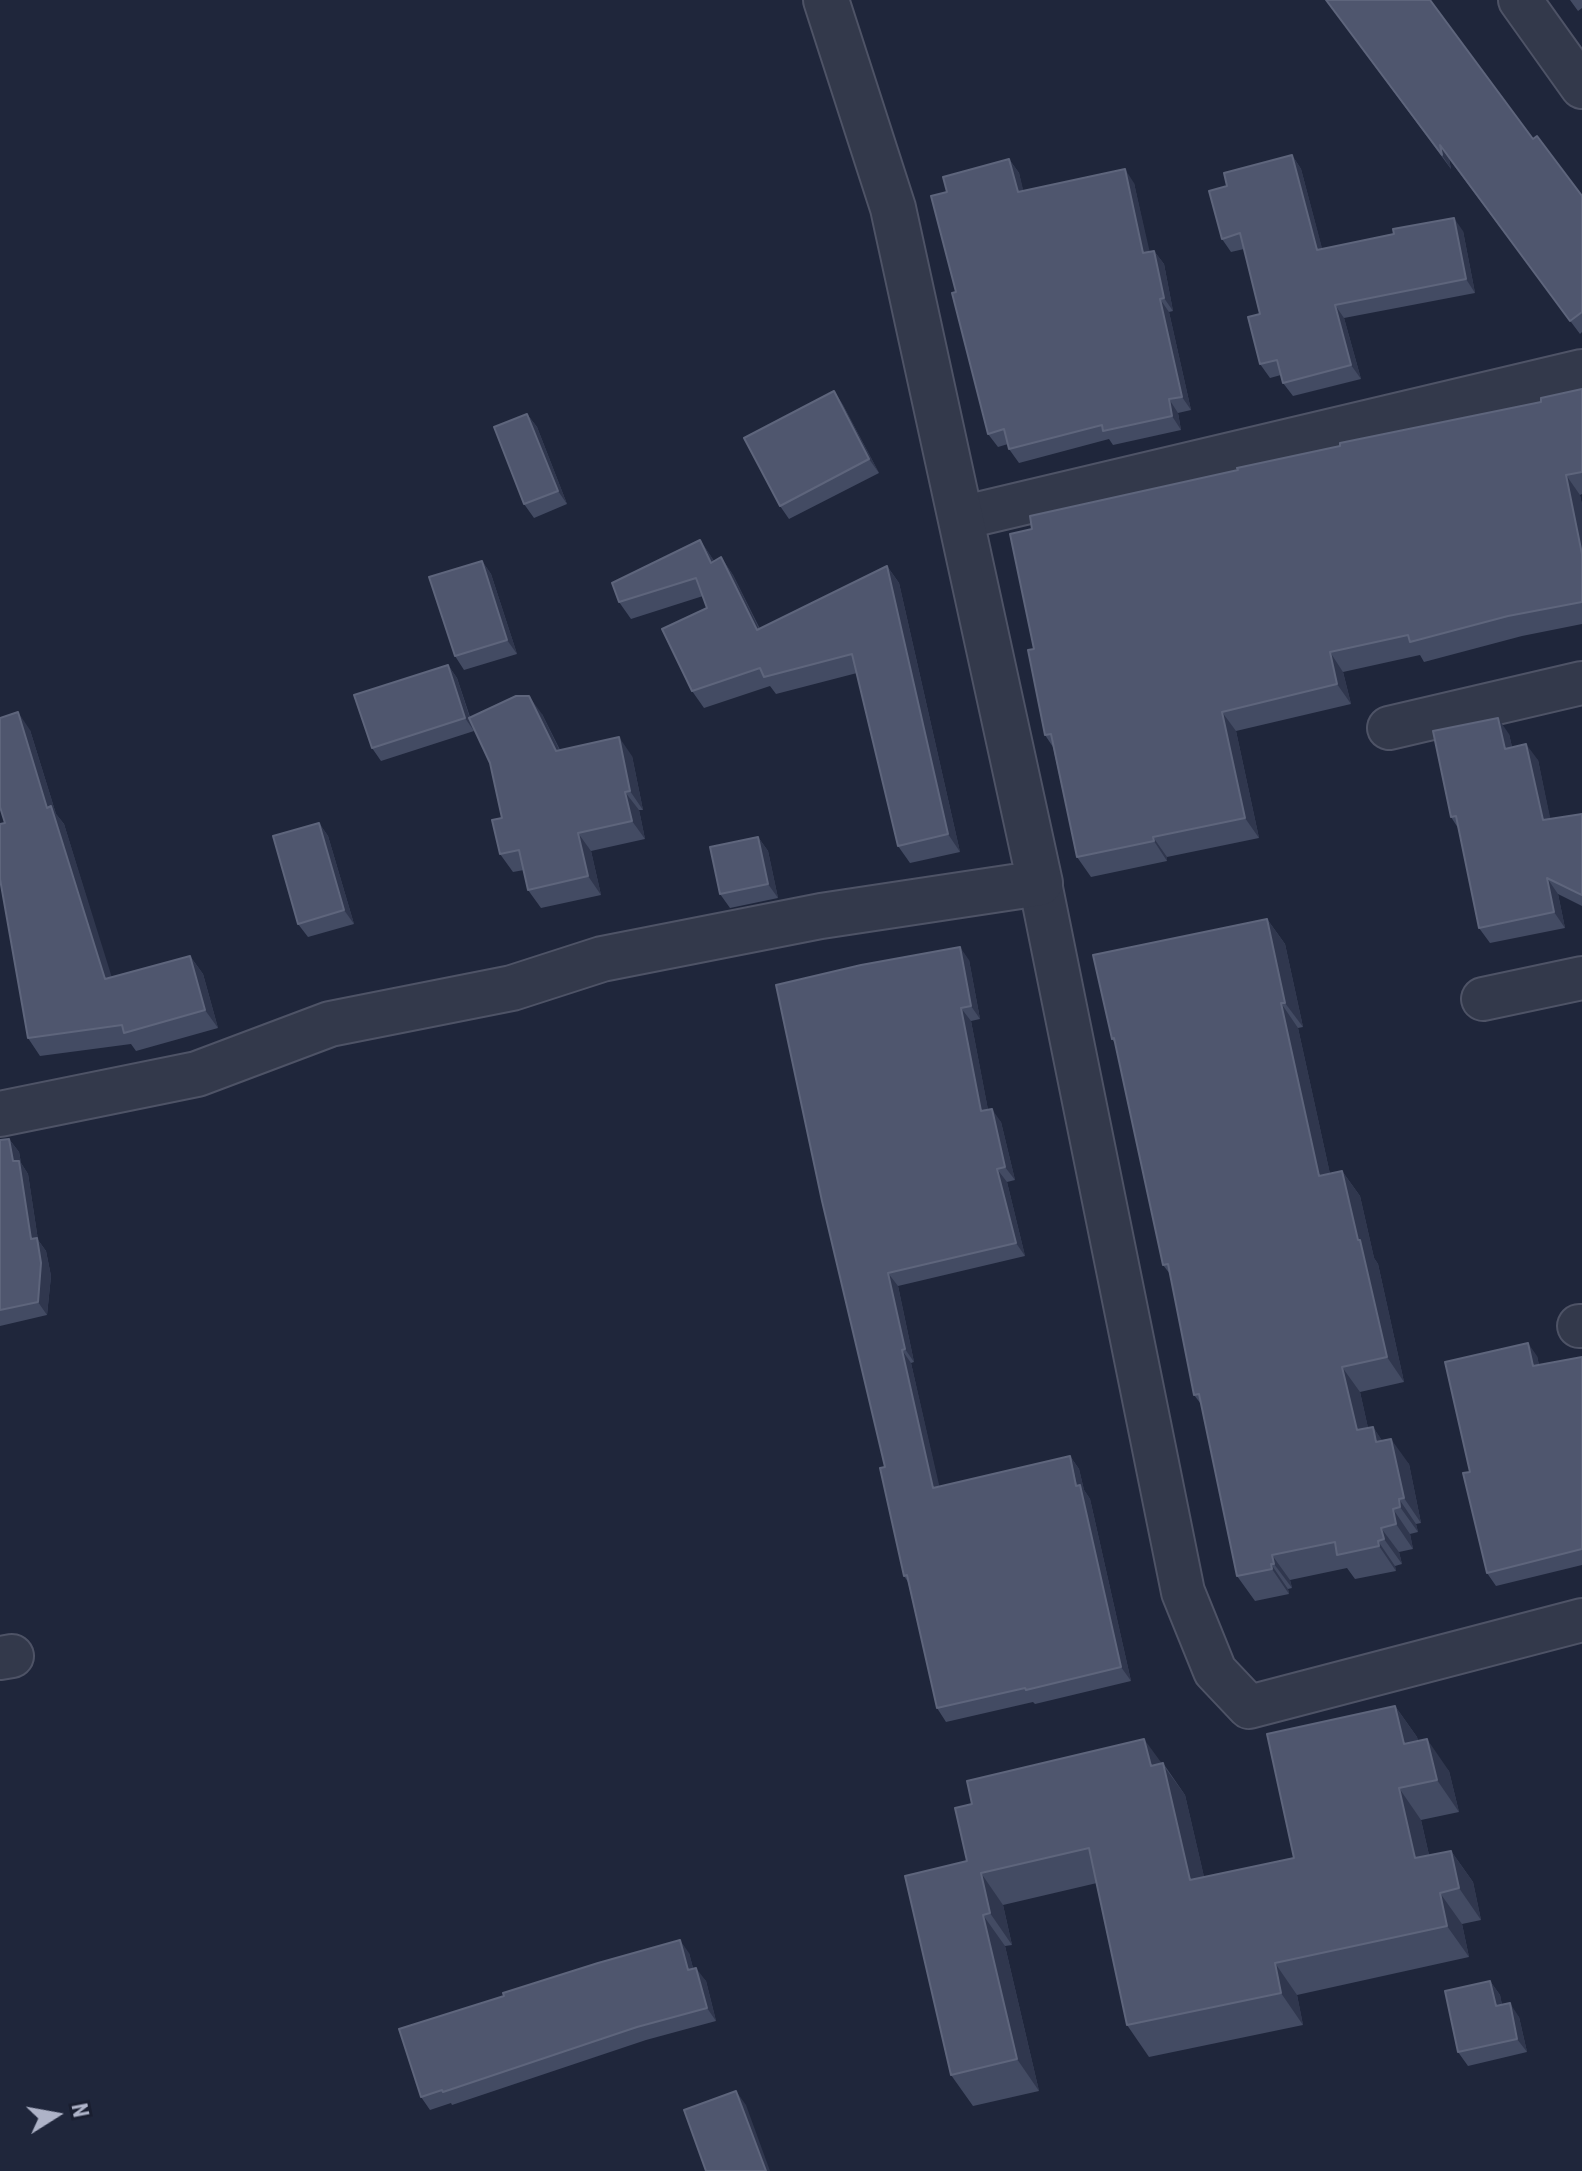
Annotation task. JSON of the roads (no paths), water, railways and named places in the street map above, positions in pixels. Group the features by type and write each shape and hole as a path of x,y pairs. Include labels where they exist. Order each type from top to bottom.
{"street":[{"path":"826,0 893,208 1040,883 1183,1592 1215,1671 1249,1707 1582,1620"},
{"path":"1520,0 1582,87"},
{"path":"961,518 1582,371"},
{"path":"1389,728 1582,683"},
{"path":"0,1114 197,1074 330,1024 512,988 602,959 821,916 1040,883"},
{"path":"1483,999 1582,978"}]}
